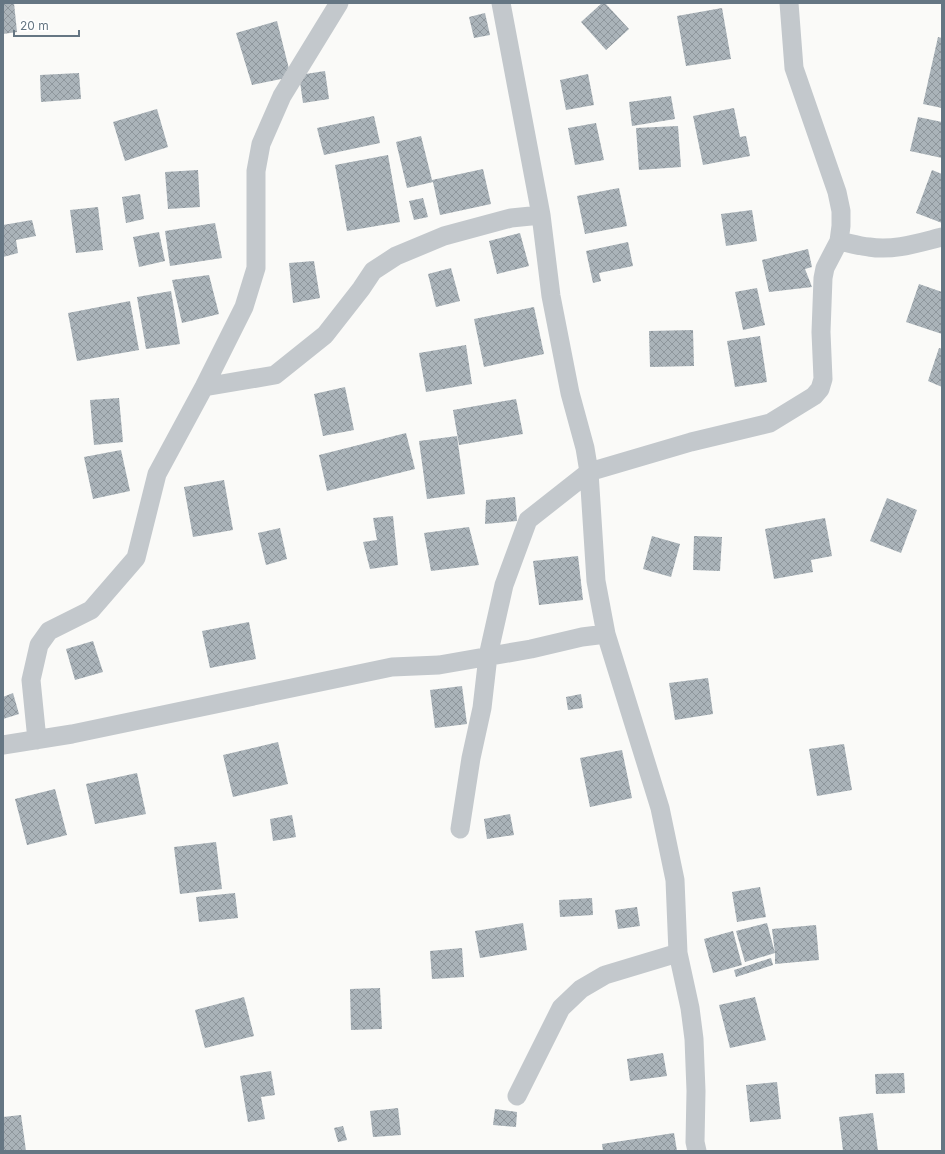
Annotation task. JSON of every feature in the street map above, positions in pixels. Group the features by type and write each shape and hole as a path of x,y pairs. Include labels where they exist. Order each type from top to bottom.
{"street":[{"path":"37,740 30,680 39,644 49,631 91,610 136,558 157,474 204,387 244,307 256,268 256,171 261,144 282,96 339,3"},
{"path":"501,3 541,214 550,296 570,393 585,448 589,472 596,581 606,634 660,808 675,880 678,953 694,1039 696,1091 695,1142 697,1151"},
{"path":"460,829 471,758 482,708 488,656 504,585 528,520 589,472 691,442 770,423 814,396 820,389 823,379 821,332 823,278 825,268 839,241 841,211 837,192 794,68 789,3"},
{"path":"204,387 275,375 325,335 373,271 396,256 444,236 511,218 541,214"},
{"path":"839,241 870,248 893,248 942,237"},
{"path":"3,745 72,734 392,667 439,665 531,649 582,637 606,634"},
{"path":"517,1096 561,1008 581,989 605,975 678,953"}],"building":[{"path":"3,3 14,3 17,32 3,34"},
{"path":"602,3 605,3 629,29 606,50 581,22"},
{"path":"722,8 731,59 686,66 677,16"},
{"path":"485,13 490,35 474,38 469,17"},
{"path":"277,21 291,77 252,85 236,33"},
{"path":"938,37 942,38 942,108 923,104"},
{"path":"325,71 329,99 303,103 299,75"},
{"path":"79,73 81,99 41,102 40,75"},
{"path":"588,74 594,105 566,110 560,80"},
{"path":"671,96 675,119 632,126 629,102"},
{"path":"734,108 740,137 746,136 750,156 703,165 693,116"},
{"path":"157,109 168,147 125,161 113,122"},
{"path":"374,116 380,143 324,155 317,128"},
{"path":"918,117 942,122 942,158 910,151"},
{"path":"596,123 604,160 575,165 568,128"},
{"path":"678,126 681,167 639,170 636,128"},
{"path":"421,136 432,180 483,169 491,204 440,215 433,182 407,188 396,142"},
{"path":"388,155 400,222 347,231 335,165"},
{"path":"198,170 200,207 168,209 165,172"},
{"path":"932,170 942,174 942,223 916,213"},
{"path":"619,188 627,226 585,234 577,196"},
{"path":"140,194 144,219 126,223 122,197"},
{"path":"423,198 428,217 414,220 409,201"},
{"path":"98,207 103,250 76,253 70,210"},
{"path":"752,210 757,241 726,246 721,214"},
{"path":"32,220 36,236 16,240 18,253 3,257 3,225"},
{"path":"215,223 222,258 170,266 165,231"},
{"path":"159,232 165,261 139,267 133,237"},
{"path":"520,233 529,266 497,274 489,241"},
{"path":"628,242 633,266 599,273 601,281 593,283 586,251"},
{"path":"808,249 812,267 805,269 812,287 769,292 762,260"},
{"path":"314,261 320,298 293,303 289,263"},
{"path":"451,268 460,301 436,307 428,274"},
{"path":"209,275 219,314 182,323 172,280"},
{"path":"919,284 942,292 942,334 906,322"},
{"path":"757,288 765,325 743,330 735,292"},
{"path":"171,291 180,344 146,349 137,297"},
{"path":"130,301 139,350 77,361 68,313"},
{"path":"534,307 544,354 484,367 474,319"},
{"path":"693,330 694,366 650,367 649,331"},
{"path":"760,336 767,382 735,387 727,341"},
{"path":"466,345 472,384 426,392 419,353"},
{"path":"939,348 942,349 942,387 928,381"},
{"path":"345,387 354,430 323,436 314,394"},
{"path":"119,398 123,442 94,445 90,400"},
{"path":"516,399 523,434 459,445 453,410"},
{"path":"406,433 415,469 327,491 319,455"},
{"path":"457,436 465,494 427,499 419,441"},
{"path":"121,450 130,491 93,499 84,457"},
{"path":"224,480 233,530 193,537 184,487"},
{"path":"515,497 517,521 485,524 486,500"},
{"path":"887,498 917,510 901,553 870,541"},
{"path":"393,516 398,565 370,569 363,542 377,540 373,518"},
{"path":"825,518 832,556 811,560 813,572 774,579 765,529"},
{"path":"469,527 479,565 431,571 424,533"},
{"path":"280,528 287,559 266,565 258,533"},
{"path":"652,536 680,544 671,577 643,569"},
{"path":"694,536 722,537 720,571 693,570"},
{"path":"578,556 583,600 539,605 533,561"},
{"path":"249,622 256,659 210,668 202,631"},
{"path":"93,641 103,672 75,680 66,649"},
{"path":"708,678 713,714 675,720 669,683"},
{"path":"462,686 467,724 435,728 430,690"},
{"path":"13,693 19,714 3,719 3,697"},
{"path":"581,694 583,708 568,710 566,697"},
{"path":"278,742 288,784 233,797 223,755"},
{"path":"844,744 852,790 817,796 809,749"},
{"path":"622,750 632,798 590,807 580,758"},
{"path":"137,773 146,814 95,824 86,784"},
{"path":"55,789 67,835 27,845 15,799"},
{"path":"510,814 514,835 487,839 484,819"},
{"path":"292,815 296,837 273,841 270,819"},
{"path":"216,842 222,889 180,894 174,847"},
{"path":"760,887 766,917 737,922 732,892"},
{"path":"235,893 238,918 199,922 196,897"},
{"path":"592,898 593,915 560,917 559,900"},
{"path":"637,907 640,926 618,929 615,910"},
{"path":"523,923 527,950 480,958 475,931"},
{"path":"767,923 775,953 745,962 736,931"},
{"path":"816,925 819,960 775,964 772,929"},
{"path":"733,931 742,965 713,973 704,939"},
{"path":"462,948 464,977 432,979 430,951"},
{"path":"771,958 773,965 736,977 734,970"},
{"path":"380,988 382,1029 351,1030 350,989"},
{"path":"244,997 254,1036 205,1048 195,1010"},
{"path":"755,997 766,1040 730,1048 719,1005"},
{"path":"663,1053 667,1076 630,1081 627,1059"},
{"path":"271,1071 275,1095 261,1097 265,1119 248,1122 240,1076"},
{"path":"904,1073 905,1093 876,1094 875,1074"},
{"path":"777,1082 781,1119 750,1122 746,1085"},
{"path":"398,1108 401,1135 373,1137 370,1111"},
{"path":"495,1109 517,1112 516,1127 493,1125"},
{"path":"873,1113 878,1151 843,1151 839,1117"},
{"path":"21,1115 26,1151 3,1151 3,1117"},
{"path":"343,1126 347,1140 338,1142 334,1128"},
{"path":"674,1133 677,1151 603,1151 602,1144"}]}
